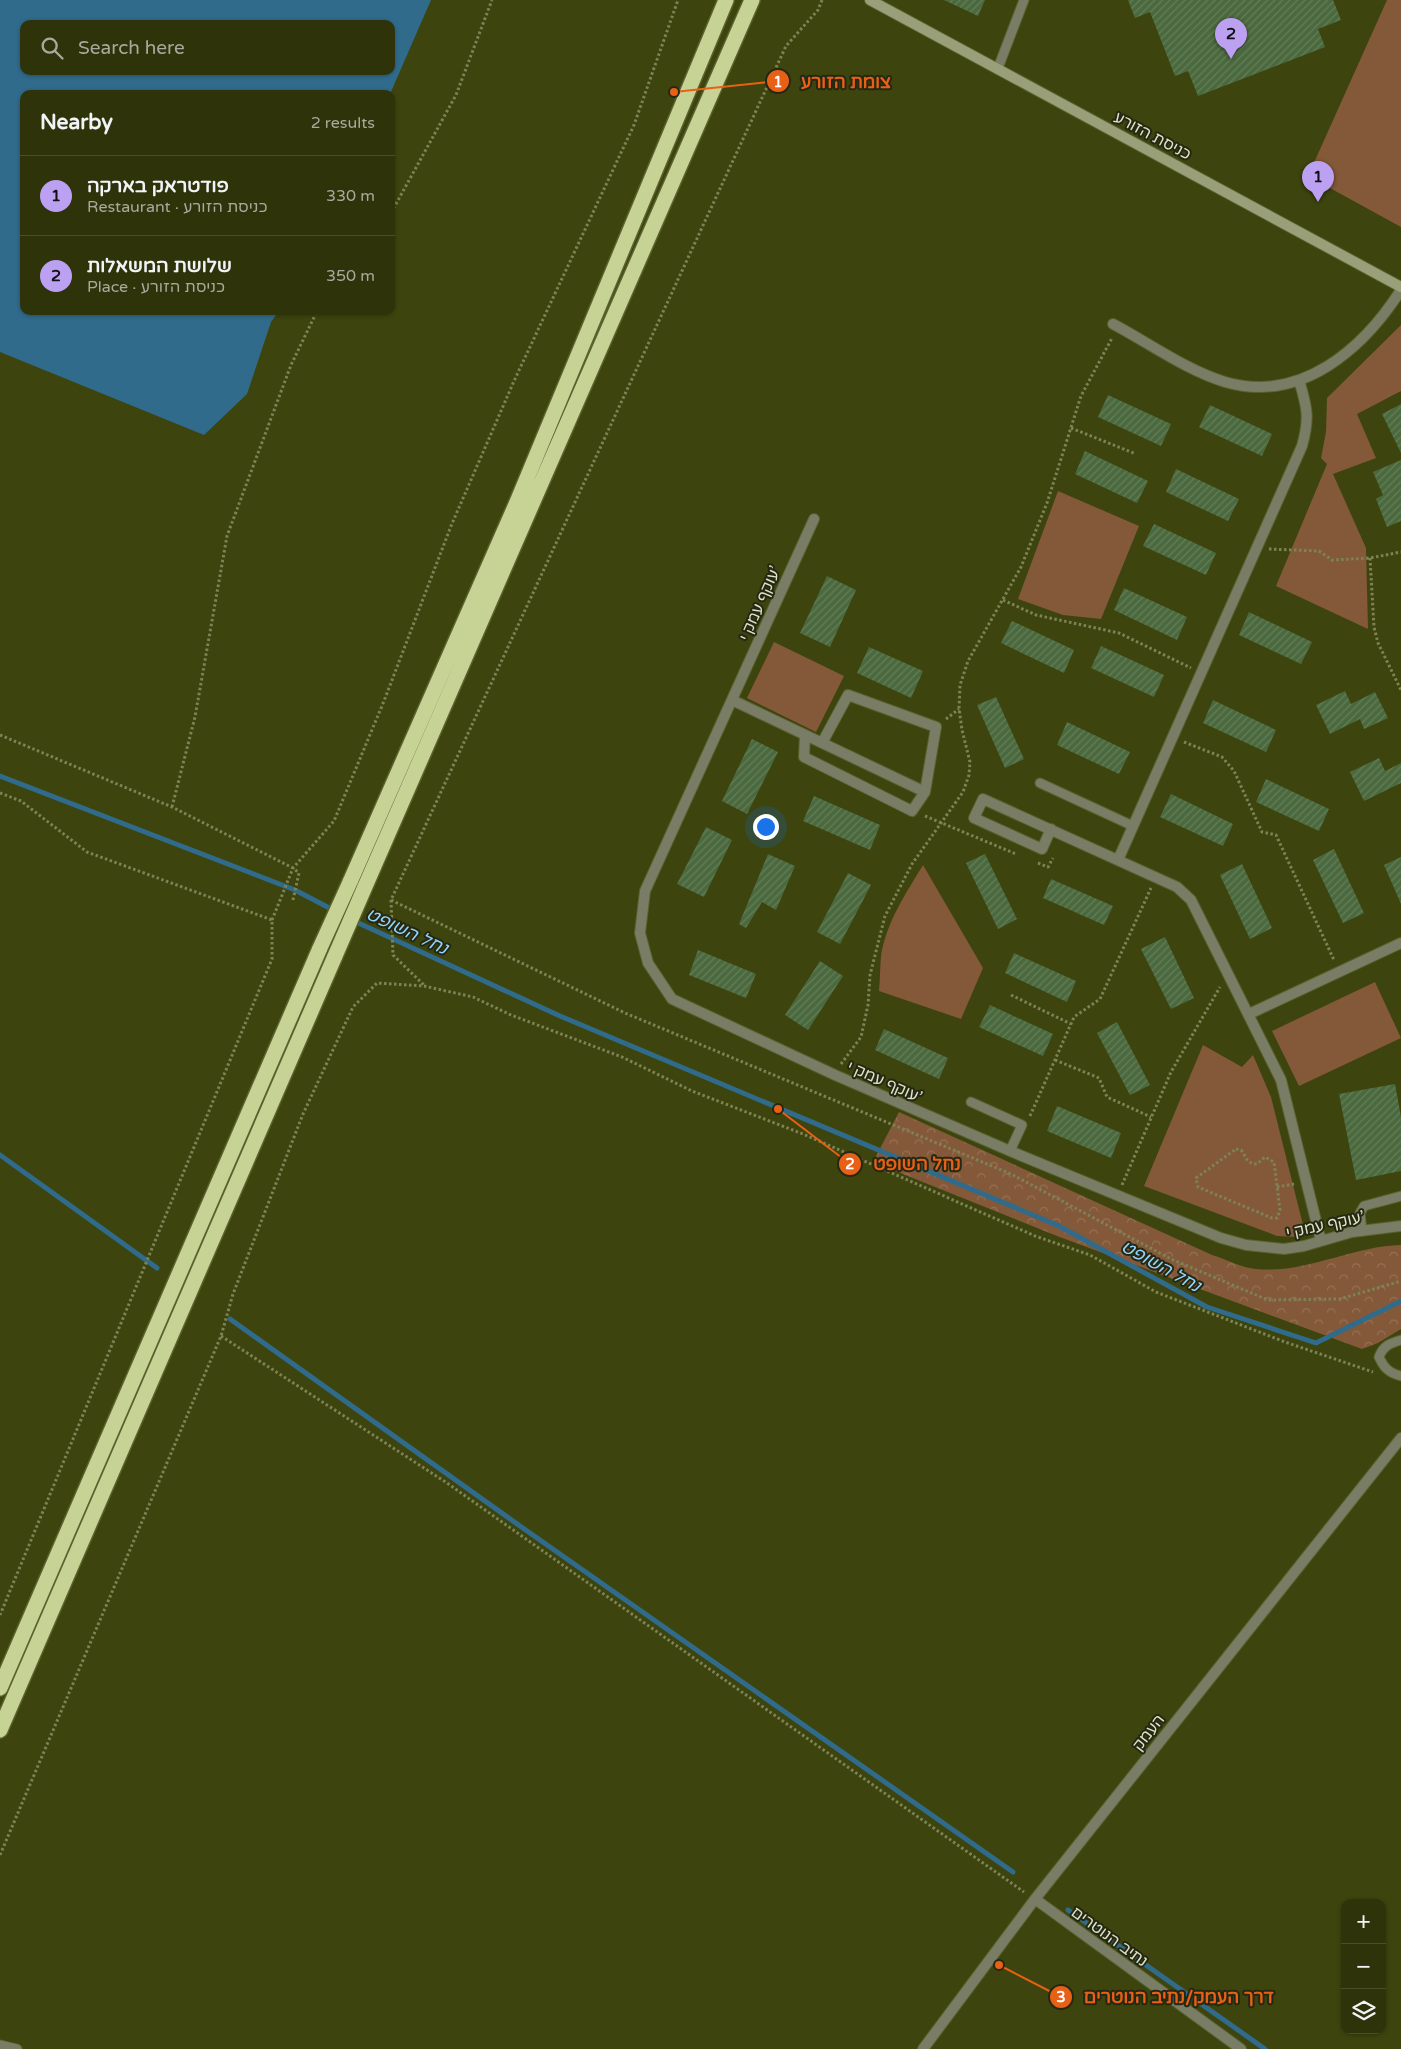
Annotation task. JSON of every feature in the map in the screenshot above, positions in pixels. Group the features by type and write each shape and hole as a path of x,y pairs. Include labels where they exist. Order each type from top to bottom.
{"highway":[{"path":"0,1688 320,948 517,502 726,0"},
{"path":"0,1730 364,889 752,3"}],"street":[{"name":"כניסת הזורע","path":"870,0 1401,288"},
{"name":"כניסת הזורע","path":"877,0 890,10"},
{"path":"1116,325 1202,373 1224,382 1249,387 1270,388 1299,380 1328,364 1362,339 1378,324 1401,288"},
{"path":"1118,860 1306,430 1308,409 1299,380"},
{"name":"עוקף עמק י’","path":"814,519 645,891 640,932 648,963 672,999 835,1075 1010,1152 1118,1194 1221,1238 1246,1245 1284,1249 1304,1246 1321,1240 1362,1231 1401,1226"},
{"path":"805,735 804,756 912,811 925,792 936,727 848,695 822,743"},
{"path":"732,700 925,792"},
{"path":"1051,829 1042,848 974,818 983,799 1051,829 1177,887 1187,894 1197,909 1284,1090 1321,1240"},
{"path":"1248,1014 1401,943"},
{"name":"העמק","path":"923,2049 1035,1899 1401,1438"},
{"name":"נתיב הנוטרים","path":"1035,1899 1241,2049"}],"lane":[{"path":"998,68 1024,0"},
{"path":"1040,783 1133,826"},
{"path":"971,1102 1022,1125 1010,1152"},
{"path":"1362,1231 1360,1213 1364,1206 1401,1196"},
{"path":"1401,1340 1391,1342 1382,1349 1379,1357 1382,1365 1391,1373 1401,1376"},
{"path":"0,2045 17,2049"}],"path":[{"path":"395,206 456,95 492,0"},
{"path":"0,1615 272,959 272,920 293,868 334,821 384,700 455,517 514,381 634,125 678,0"},
{"path":"424,986 393,955 391,900 786,46 818,10 822,0"},
{"path":"172,807 195,717 226,536 291,365 315,315"},
{"path":"835,1075 861,1036 868,1004 870,975 885,916 912,864 953,807 966,784 970,762 959,708 960,685 968,661 1021,567 1035,533 1081,396 1116,325"},
{"path":"1071,428 1136,454"},
{"path":"1256,548 1319,551 1332,560 1370,558 1401,552"},
{"path":"1370,558 1374,627 1378,643 1401,690"},
{"path":"1003,600 1036,615 1120,633 1201,673"},
{"path":"0,735 172,807 293,868 299,873 293,900"},
{"path":"1172,738 1222,757 1234,771 1262,832 1276,835 1339,972"},
{"path":"0,793 21,801 87,852 272,920"},
{"path":"1029,1119 1074,1017 1100,1000 1156,877"},
{"path":"391,900 624,1013 1011,1174 1171,1259 1268,1300 1340,1299 1401,1281"},
{"path":"1118,1194 1151,1116 1185,1045 1228,974"},
{"path":"0,1855 220,1336 233,1294 303,1114 353,1007 377,982 424,986 473,997 511,1015 622,1057 692,1091 803,1134 1035,1236 1090,1255 1156,1292 1285,1342 1383,1375"},
{"path":"1011,996 1071,1024"},
{"path":"1055,1060 1099,1078 1107,1098 1151,1116"},
{"path":"1236,1148 1252,1164 1257,1164 1265,1157 1270,1158 1274,1162 1280,1210 1277,1218 1272,1218 1198,1187 1196,1178 1236,1148"},
{"path":"220,1336 447,1483 1035,1899"}],"green space":[{"path":"1387,0 1401,0 1401,227 1308,176"},
{"path":"1401,325 1401,391 1357,414 1376,458 1333,474 1366,548 1368,629 1276,586 1327,464 1321,458 1326,432 1327,398"},
{"path":"1058,491 1139,526 1101,619 1063,615 1018,599"},
{"path":"774,642 844,676 816,732 747,698"},
{"path":"923,865 983,968 961,1019 879,991 881,956 887,932 897,909"},
{"path":"1375,982 1401,1038 1299,1086 1272,1031"},
{"path":"1203,1045 1242,1067 1253,1055 1271,1097 1304,1229 1297,1237 1277,1236 1144,1186"},
{"path":"899,1112 1212,1255 1245,1267 1256,1269 1293,1268 1365,1250 1401,1245 1401,1329 1378,1343 1362,1349 1057,1236 873,1162"}],"water":[{"path":"0,0 431,0 392,90 20,90 20,315 276,315 271,322 247,394 204,435 0,352"}],"building":[{"path":"944,0 985,0 978,16"},
{"path":"1128,0 1333,0 1341,20 1318,29 1325,47 1198,96 1188,71 1175,76 1150,12 1135,18"},
{"path":"1108,395 1171,424 1161,446 1098,417"},
{"path":"1401,404 1401,453 1382,414"},
{"path":"1210,405 1272,434 1262,456 1199,427"},
{"path":"1085,451 1148,481 1137,503 1075,474"},
{"path":"1401,460 1401,521 1387,527 1376,499 1383,495 1373,472"},
{"path":"1176,469 1239,499 1228,521 1166,492"},
{"path":"1154,524 1216,553 1206,575 1143,546"},
{"path":"827,576 856,590 830,647 800,633"},
{"path":"1124,588 1187,617 1177,640 1114,610"},
{"path":"1249,612 1312,642 1301,664 1239,635"},
{"path":"1012,621 1074,650 1064,673 1001,643"},
{"path":"1101,646 1164,675 1154,697 1091,668"},
{"path":"869,647 923,671 911,698 857,673"},
{"path":"1345,691 1351,704 1375,692 1388,718 1364,729 1360,719 1330,734 1316,705"},
{"path":"996,697 1024,759 1005,768 977,705"},
{"path":"1213,700 1276,730 1266,752 1203,723"},
{"path":"1067,722 1130,752 1119,774 1057,745"},
{"path":"752,739 778,752 747,814 722,801"},
{"path":"1379,758 1385,771 1401,763 1401,783 1364,801 1350,772"},
{"path":"1266,779 1329,809 1319,831 1256,802"},
{"path":"1171,794 1233,824 1223,846 1160,817"},
{"path":"814,796 880,825 870,850 803,821"},
{"path":"706,827 732,840 704,897 677,884"},
{"path":"1334,849 1364,913 1343,923 1313,860"},
{"path":"768,854 795,866 776,910 762,902 746,928 739,924"},
{"path":"985,854 1017,919 998,929 966,863"},
{"path":"1401,857 1401,904 1384,865"},
{"path":"1242,864 1272,928 1250,939 1220,875"},
{"path":"848,873 871,885 840,944 817,932"},
{"path":"1051,879 1113,906 1104,925 1043,898"},
{"path":"1165,937 1194,998 1171,1009 1141,949"},
{"path":"698,950 756,974 746,998 689,975"},
{"path":"1014,953 1076,981 1067,1002 1005,973"},
{"path":"820,961 843,976 808,1030 785,1015"},
{"path":"990,1005 1053,1034 1043,1056 979,1027"},
{"path":"1117,1022 1150,1085 1130,1095 1097,1033"},
{"path":"884,1029 948,1058 939,1079 875,1050"},
{"path":"1395,1084 1401,1117 1401,1171 1356,1180 1339,1094"},
{"path":"1057,1106 1121,1133 1111,1158 1047,1131"}],"waterway":[{"name":"נחל השופט","path":"0,776 295,890 335,911"},
{"name":"נחל השופט","path":"352,920 560,1016 1059,1226 1207,1307 1316,1343 1401,1301"},
{"path":"0,1155 157,1268"},
{"path":"230,1319 520,1526 1013,1872"},
{"path":"1068,1910 1265,2049"}],"place":[{"name":"שלושת המשאלות","path":"1231,59"},
{"name":"צומת הזורע","path":"674,92"},
{"name":"פודטראק בארקה","path":"1318,202"},
{"name":"נחל השופט","path":"778,1109"},
{"name":"דרך העמק/נתיב הנוטרים","path":"999,1965"}]}
